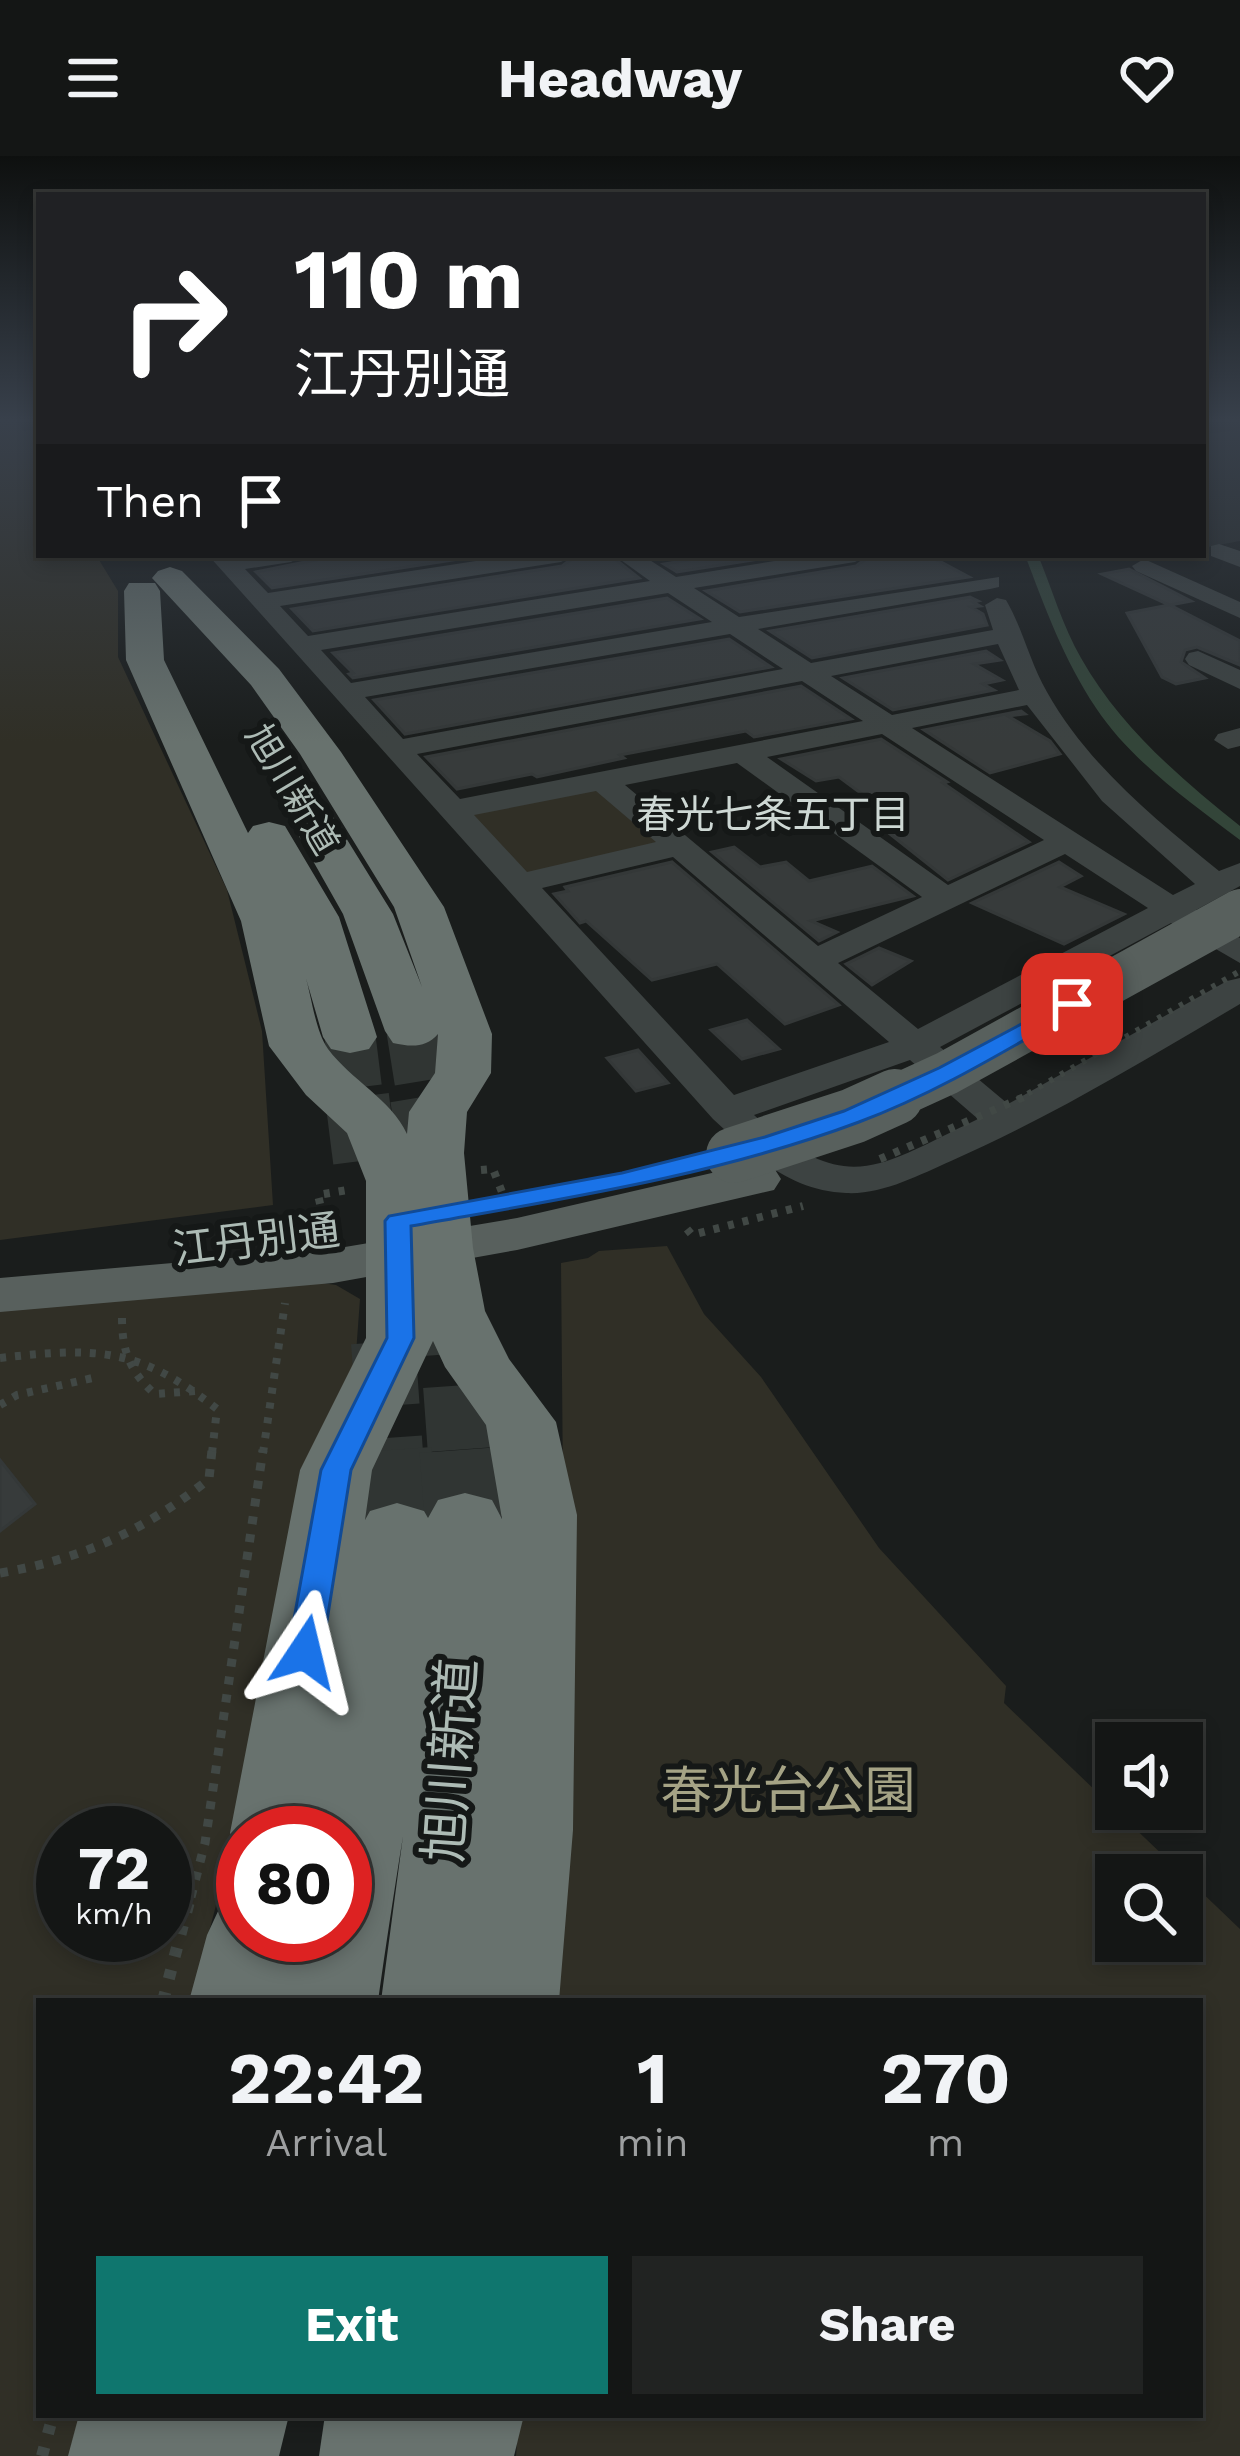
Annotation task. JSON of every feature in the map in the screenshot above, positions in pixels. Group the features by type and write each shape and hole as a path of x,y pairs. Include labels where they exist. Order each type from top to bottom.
{"highway":[{"name":"旭川新道","path":"173,566 368,914 412,1031"},
{"name":"旭川新道","path":"173,566 314,917 350,1037"},
{"path":"173,566 265,676 320,752 419,907 466,1034 464,1073 438,1112 400,1338 336,1470 279,1806"},
{"path":"173,566 145,660 266,921 297,1046 326,1083 374,1126 479,1367 520,1422 540,1515 529,1830 511,1998"},
{"name":"旭川新道","path":"364,1806 431,1525 447,1843 429,1998"},
{"path":"238,1998 247,1962"},
{"path":"330,1998 336,1962"},
{"path":"125,2456 134,2418"},
{"path":"222,2456 232,2418"},
{"path":"376,2456 381,2418"},
{"path":"457,2456 467,2418"}],"main road":[{"name":"江丹別通","path":"750,1164 947,1073 1231,887"},
{"name":"江丹別通","path":"0,1269 419,1235 750,1164 980,1098 1240,951"},
{"name":"江丹別通","path":"0,1295 333,1266 419,1235"}],"street":[{"path":"173,566 259,558"},
{"path":"262,601 542,558"},
{"path":"631,558 1240,951"},
{"path":"302,645 837,558"},
{"path":"981,558 1031,697 1133,818 1231,887"},
{"path":"173,566 262,601 520,883 750,1164"},
{"path":"1144,566 1240,611"},
{"path":"346,692 990,582"},
{"path":"396,749 1006,635"},
{"path":"1240,651 1198,659 1240,681"},
{"path":"452,810 1031,697"},
{"path":"741,752 948,900"},
{"path":"601,780 1007,1124"},
{"path":"816,960 1070,840"},
{"path":"520,883 676,847"},
{"path":"750,1164 914,1046 1170,910 1231,887"},
{"path":"750,1164 785,1163 846,1182 884,1175 1007,1124 1240,989"}],"path":[{"path":"874,1161 1024,1097 1240,971"},
{"path":"692,1235 750,1164"},
{"path":"164,1998 205,1843 285,1302"},
{"path":"122,1312 121,1349 137,1379 155,1394 197,1391"},
{"path":"0,1358 121,1349 197,1391 217,1408 208,1479 156,1523 71,1562 0,1573"},
{"path":"0,1405 17,1395 97,1378"},
{"path":"42,2456 52,2418"}],"shaded area":[{"path":"1206,527 1240,527 1240,541 1206,547"},
{"path":"1026,558 1039,558 1075,646 1114,706 1173,770 1240,826 1240,840 1126,746 1085,690"}],"green space":[{"path":"0,527 36,527 36,558 98,558 118,591 118,657 227,890 262,1031 273,1205 0,1240"},
{"path":"601,780 676,847 521,883 452,810"},
{"name":"春光台公園","path":"667,1246 704,1314 761,1377 879,1548 1006,1686 1004,1703 1095,1790 1095,1830 1137,1830 1162,1854 1095,1854 1095,1962 1203,1962 1203,1894 1240,1929 1240,2456 516,2456 519,2418 1203,2418 1203,1998 541,1998 563,1488 561,1263 599,1251"},
{"path":"295,1279 336,1285 360,1299 354,1381 300,1470 270,1673 240,1806 216,1806 216,1905 192,1998 36,1998 36,2418 79,2418 70,2456 0,2456 0,1305"}],"building":[{"path":"325,558 466,558 272,588 256,572"},
{"path":"573,558 614,558 639,578 313,631 292,609 562,566"},
{"path":"699,558 765,558 677,572 664,564"},
{"path":"867,558 934,558 969,577 740,612 706,591 856,566"},
{"path":"1129,569 1191,601 1170,605 1240,641 1240,665 1197,647 1185,650 1181,662 1205,678 1176,684 1162,677 1127,613 1169,605 1102,574"},
{"path":"970,597 978,601 973,602 980,606 971,607 983,614 987,625 812,658 770,631"},
{"path":"667,598 700,619 353,678 333,653"},
{"path":"729,639 771,667 405,734 374,700"},
{"path":"986,651 1000,660 974,664 1002,680 983,684 994,690 893,710 843,678"},
{"path":"801,686 851,719 754,737 746,731 620,755 624,758 537,777 532,774 457,789 426,757"},
{"path":"1021,711 1025,714 1008,716 1050,741 1060,754 990,773 924,730"},
{"path":"881,739 1029,842 948,880 885,830 905,826 839,777 816,781 781,759"},
{"path":"734,847 760,867 786,862 809,881 872,866 913,896 811,921 837,932 819,941 712,852"},
{"path":"672,862 839,1005 785,1024 717,964 652,980 586,921 580,923 554,894 568,891 565,887"},
{"path":"1059,862 1081,876 1060,887 1124,914 1064,944 972,903"},
{"path":"879,948 911,961 872,985 846,964"},
{"path":"747,1020 779,1049 742,1059 711,1030"},
{"path":"638,1050 668,1083 636,1091 607,1058"},
{"path":"0,1460 35,1504 0,1531"}],"tunnel":[{"path":"412,1031 423,1100"},
{"path":"350,1037 358,1100"},
{"path":"357,1097 366,1168"},
{"path":"422,1097 436,1182"},
{"path":"448,1290 460,1453"},
{"path":"383,1342 391,1453"},
{"path":"391,1450 397,1530"},
{"path":"460,1450 465,1519"}],"district":[{"name":"春光七条五丁目","path":"773,814"}],"route":[{"path":"305,1652 336,1470 373,1402 400,1338 398,1221 623,1180 774,1142 853,1116 947,1073 1072,1004"}]}
